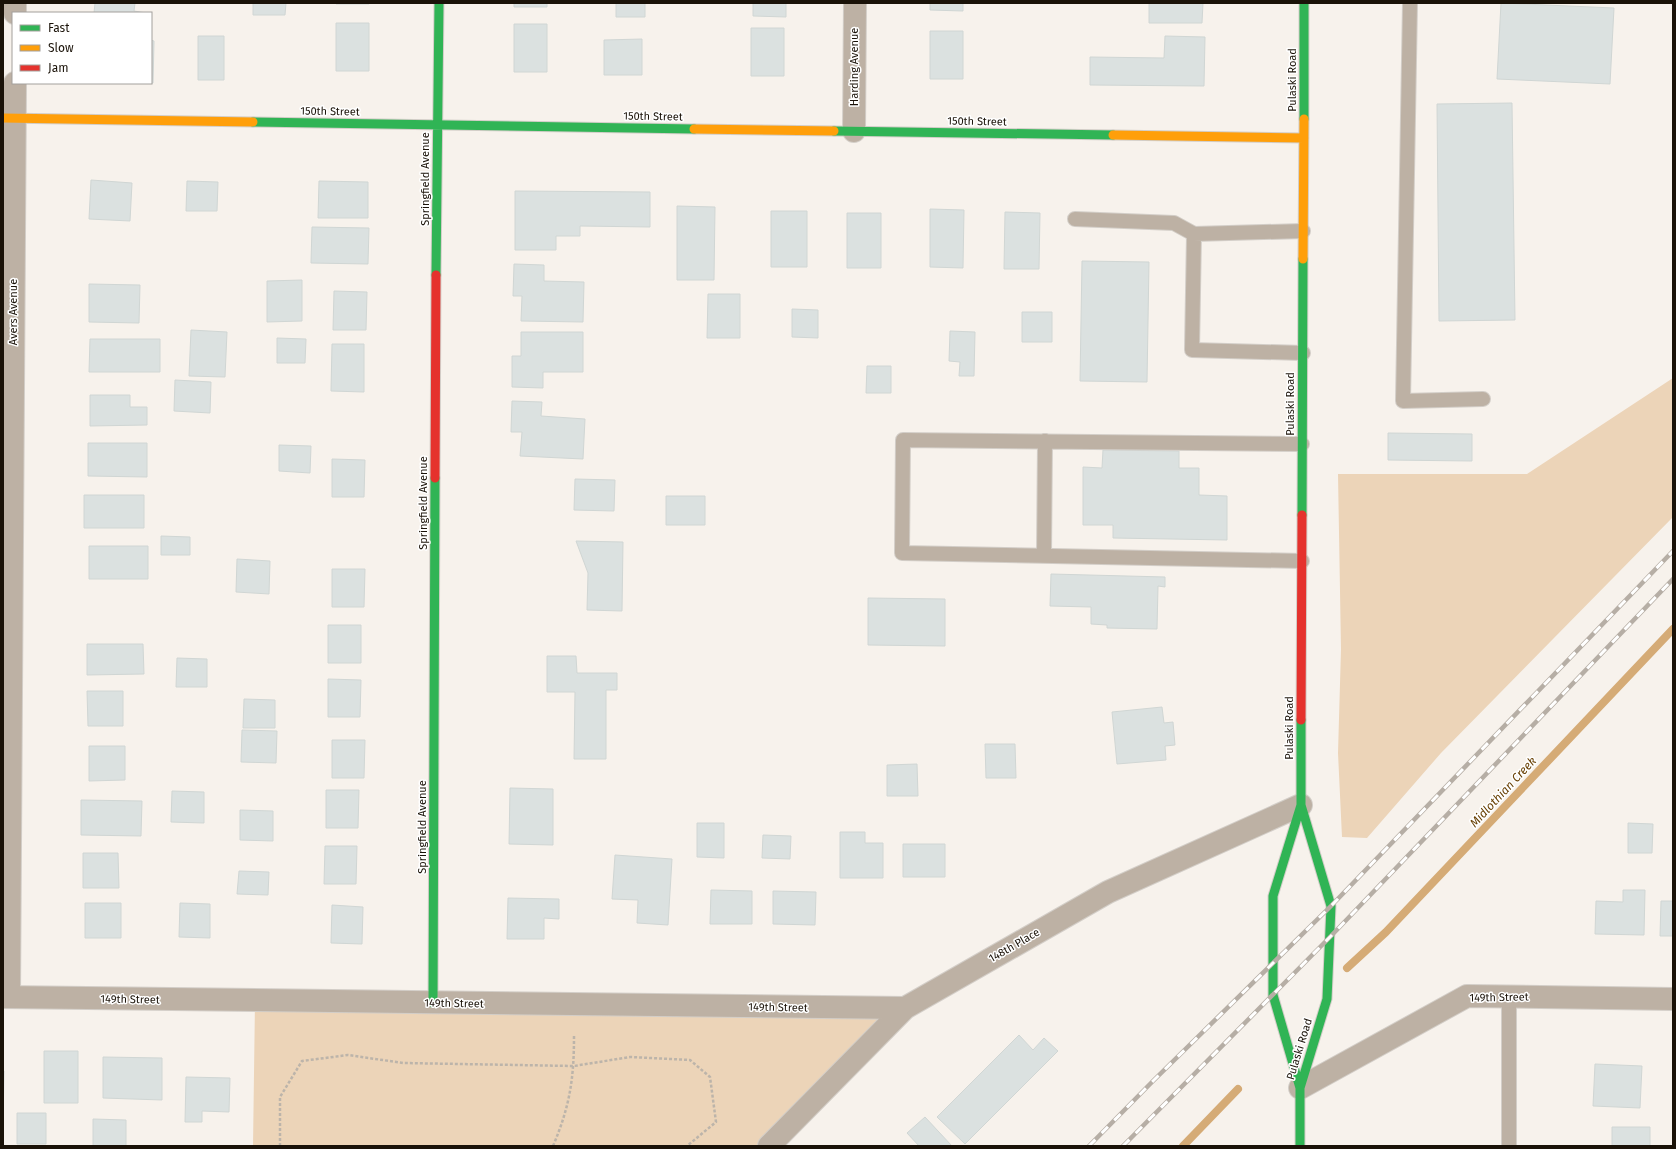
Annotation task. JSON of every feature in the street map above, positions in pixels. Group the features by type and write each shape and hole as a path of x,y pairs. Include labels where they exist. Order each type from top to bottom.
{"street":[{"name":"Springfield Avenue","path":"433,1003 437,125 439,3"},
{"name":"Harding Avenue","path":"854,131 855,3"},
{"name":"Pulaski Road","path":"1300,1088 1327,999 1331,906 1301,805 1304,3"},
{"name":"Avers Avenue","path":"6,997 9,118 15,84"},
{"name":"150th Street","path":"9,118 1304,138"},
{"name":"Pulaski Road","path":"1300,1146 1300,1088 1273,995 1273,896 1301,805"},
{"name":"148th Place","path":"769,1146 905,1008 1108,892 1301,805"},
{"name":"149th Street","path":"1300,1088 1467,996 1673,999"},
{"name":"149th Street","path":"6,997 905,1008"}],"lane":[{"path":"1410,3 1403,401 1483,398"},
{"path":"1075,219 1174,223 1194,234 1303,231"},
{"path":"1194,234 1192,350 1303,353"},
{"path":"1302,444 903,440 902,553 1302,561"},
{"path":"1044,441 1044,556"},
{"path":"1509,996 1509,1146"}],"path":[{"path":"553,1146 570,1097 574,1066 574,1036"},
{"path":"280,1146 280,1096 302,1060 348,1055 403,1063 574,1066 630,1057 690,1060 710,1077 716,1122 687,1146"}],"shaded area":[{"path":"1673,378 1673,517 1441,753 1367,838 1342,837 1338,753 1341,649 1338,474 1527,474"},
{"path":"255,1001 905,1008 769,1146 253,1146"}],"building":[{"path":"95,3 135,3 134,11 140,12 94,12"},
{"path":"253,3 286,3 285,15 253,15"},
{"path":"369,3 369,4 336,4"},
{"path":"514,3 547,3 547,7 514,7"},
{"path":"616,3 645,3 645,17 616,17"},
{"path":"753,3 786,3 786,17 753,16"},
{"path":"930,3 963,3 963,11 930,10"},
{"path":"1149,3 1203,3 1202,23 1149,23"},
{"path":"1501,3 1614,8 1610,84 1497,79"},
{"path":"336,23 369,23 369,71 336,71"},
{"path":"514,24 547,24 547,72 514,72"},
{"path":"751,28 784,28 784,76 751,76"},
{"path":"930,31 963,31 963,79 930,79"},
{"path":"198,36 224,36 224,80 198,80"},
{"path":"1165,36 1205,37 1204,86 1090,85 1090,57 1164,58"},
{"path":"642,39 642,75 604,75 604,40"},
{"path":"152,40 154,41 152,83"},
{"path":"1512,103 1515,320 1439,321 1437,104"},
{"path":"91,180 132,183 130,221 89,219"},
{"path":"187,181 218,182 217,211 186,211"},
{"path":"319,181 368,182 368,218 318,218"},
{"path":"515,191 650,192 650,227 580,226 580,236 556,236 556,250 515,250"},
{"path":"677,206 715,207 714,280 677,280"},
{"path":"930,209 964,210 963,268 930,267"},
{"path":"771,211 807,211 807,267 771,267"},
{"path":"1005,212 1040,213 1039,269 1004,269"},
{"path":"847,213 881,213 881,268 847,268"},
{"path":"312,227 369,228 368,264 311,263"},
{"path":"1082,261 1149,262 1147,382 1080,381"},
{"path":"514,264 544,265 544,281 584,282 583,322 521,321 522,296 513,296"},
{"path":"302,280 302,321 267,322 267,281"},
{"path":"89,284 140,285 139,323 89,322"},
{"path":"334,291 367,292 366,330 333,330"},
{"path":"708,294 740,294 740,338 707,338"},
{"path":"792,309 818,310 818,338 792,337"},
{"path":"1022,312 1052,312 1052,342 1022,342"},
{"path":"191,330 227,332 225,377 189,376"},
{"path":"950,331 975,332 974,376 959,376 960,362 949,361"},
{"path":"521,332 583,332 583,372 543,372 543,388 512,387 512,356 521,356"},
{"path":"277,338 306,339 305,363 277,363"},
{"path":"90,339 160,339 160,372 89,372"},
{"path":"332,344 364,344 364,392 331,391"},
{"path":"867,366 891,366 891,393 866,393"},
{"path":"175,380 211,382 210,413 174,411"},
{"path":"90,395 130,395 130,407 147,407 147,425 90,426"},
{"path":"512,401 542,402 541,416 585,419 583,459 520,456 522,432 511,432"},
{"path":"1388,433 1472,434 1472,461 1388,460"},
{"path":"88,443 147,443 147,477 88,476"},
{"path":"279,445 311,446 310,473 279,471"},
{"path":"1103,450 1179,451 1179,468 1199,468 1199,495 1227,496 1227,540 1113,538 1113,525 1083,525 1083,467 1102,468"},
{"path":"332,459 365,460 364,497 332,497"},
{"path":"575,479 615,480 614,511 574,510"},
{"path":"84,495 144,495 144,528 84,528"},
{"path":"666,496 705,496 705,525 666,525"},
{"path":"161,536 190,537 190,555 161,555"},
{"path":"576,541 623,542 622,611 587,610 588,573"},
{"path":"89,546 148,546 148,579 89,579"},
{"path":"237,559 270,561 269,594 236,592"},
{"path":"332,569 365,569 364,607 332,607"},
{"path":"1051,574 1165,577 1165,587 1158,586 1157,629 1107,628 1107,625 1091,624 1091,607 1050,606"},
{"path":"868,598 945,599 945,646 868,645"},
{"path":"328,625 361,625 361,663 328,663"},
{"path":"87,644 143,644 144,674 87,675"},
{"path":"547,656 576,656 577,673 617,673 617,690 606,690 606,759 574,759 575,692 547,692"},
{"path":"177,658 207,659 207,687 176,687"},
{"path":"328,679 361,680 360,717 328,717"},
{"path":"87,691 123,691 123,726 88,726"},
{"path":"244,699 275,700 275,728 243,728"},
{"path":"1162,707 1164,723 1173,722 1175,745 1165,746 1166,760 1117,764 1112,712"},
{"path":"242,730 277,731 276,763 241,762"},
{"path":"332,740 365,740 364,778 332,778"},
{"path":"985,744 1015,744 1016,778 986,778"},
{"path":"89,746 125,746 125,780 89,781"},
{"path":"917,764 918,796 887,796 887,765"},
{"path":"510,788 553,789 553,845 509,844"},
{"path":"326,790 359,790 358,828 326,828"},
{"path":"172,791 204,792 204,823 171,822"},
{"path":"81,800 142,801 141,836 81,835"},
{"path":"240,810 273,811 273,841 240,840"},
{"path":"697,823 724,823 724,858 697,857"},
{"path":"1628,823 1653,824 1652,853 1628,853"},
{"path":"840,832 865,832 865,843 883,843 883,878 840,878"},
{"path":"763,835 791,836 790,859 762,858"},
{"path":"903,844 945,844 945,877 903,877"},
{"path":"325,846 357,846 356,884 324,884"},
{"path":"83,853 118,853 119,888 83,888"},
{"path":"615,855 672,859 668,925 637,923 638,900 612,899"},
{"path":"239,871 269,872 268,895 237,894"},
{"path":"711,890 752,891 752,924 710,924"},
{"path":"1623,890 1645,890 1644,935 1595,934 1596,901 1623,902"},
{"path":"773,891 816,892 815,925 773,924"},
{"path":"508,898 559,899 559,919 544,918 544,939 507,939"},
{"path":"1661,901 1673,901 1673,936 1660,936"},
{"path":"85,903 121,903 121,938 85,938"},
{"path":"180,903 210,904 210,938 179,937"},
{"path":"332,905 363,907 362,944 331,943"},
{"path":"1019,1035 1033,1050 1044,1038 1058,1051 965,1144 937,1117"},
{"path":"44,1051 78,1051 78,1103 44,1103"},
{"path":"103,1057 162,1058 162,1100 103,1098"},
{"path":"1595,1064 1642,1066 1640,1108 1593,1106"},
{"path":"3,1071 4,1071 3,1123"},
{"path":"186,1077 230,1078 229,1112 202,1111 202,1122 185,1122"},
{"path":"17,1113 46,1113 46,1144 17,1144"},
{"path":"925,1117 952,1146 919,1146 907,1133"},
{"path":"93,1119 126,1120 126,1146 93,1146"},
{"path":"1612,1127 1650,1127 1650,1146 1612,1146"}],"waterway":[{"name":"Midlothian Creek","path":"1347,968 1386,932 1673,629"},
{"name":"Midlothian Creek","path":"1183,1146 1238,1089"}],"railway":[{"path":"1089,1146 1331,906 1673,551"},
{"path":"1123,1146 1331,936 1673,579"}],"traffic: fast":[{"path":"436,275 439,3"},
{"path":"1304,3 1304,119"},
{"path":"253,122 694,129"},
{"path":"834,131 1113,135"},
{"path":"1302,515 1303,259"},
{"path":"433,1003 435,478"},
{"path":"1300,1146 1300,1088 1273,995 1273,896 1301,805 1301,720"},
{"path":"1300,1088 1327,999 1331,906 1301,805"}],"traffic: slow":[{"path":"3,118 253,122"},
{"path":"1303,259 1304,119"},
{"path":"694,129 834,131"},
{"path":"1113,135 1304,138"}],"traffic: jam":[{"path":"435,478 436,275"},
{"path":"1301,720 1302,515"}]}
